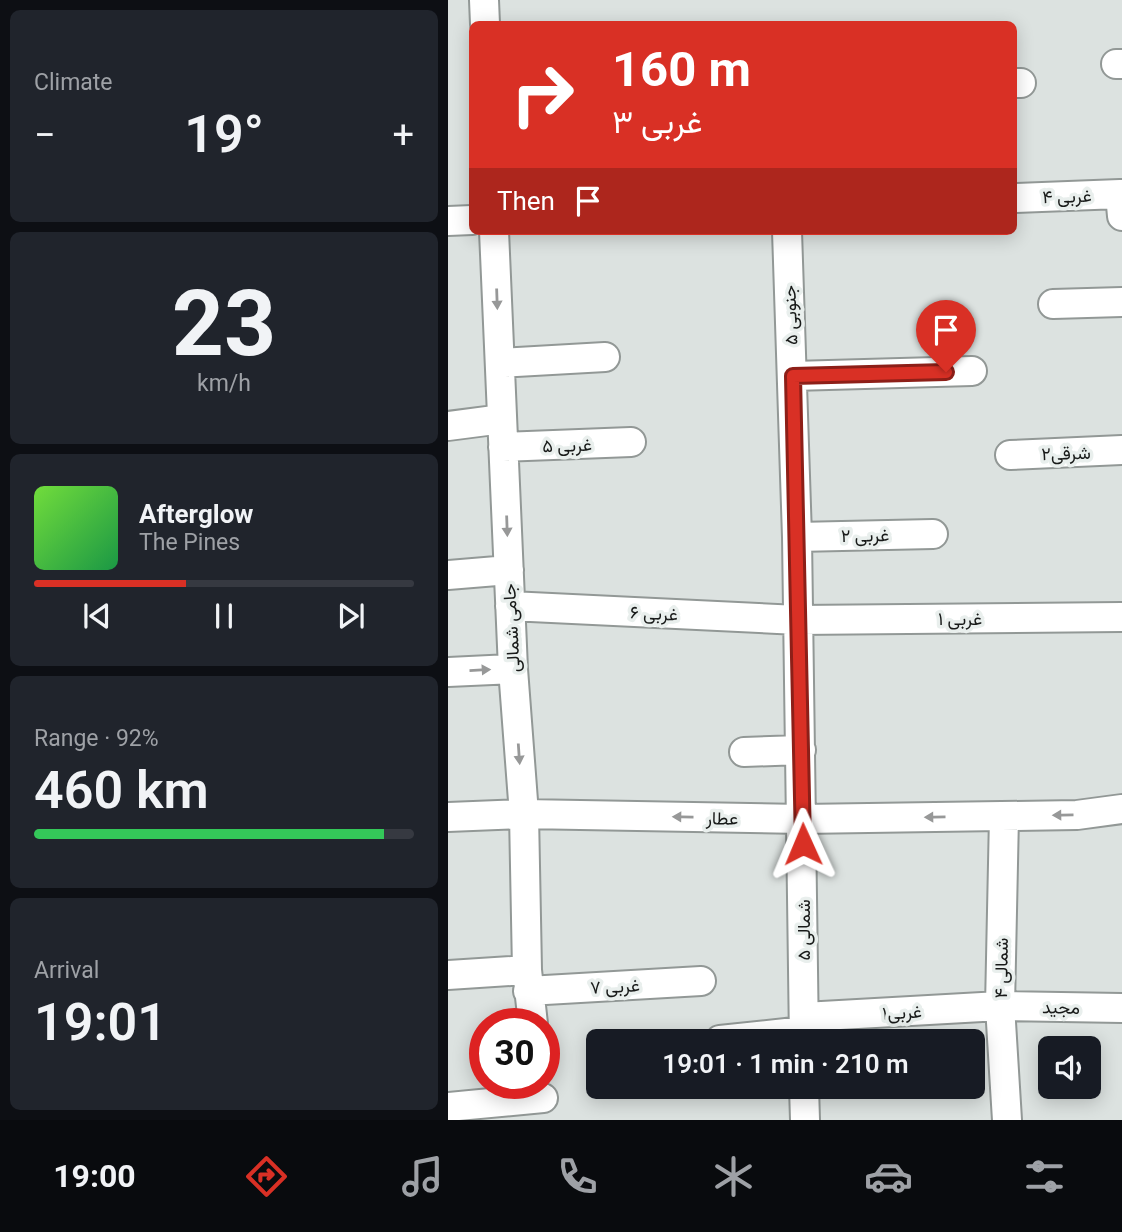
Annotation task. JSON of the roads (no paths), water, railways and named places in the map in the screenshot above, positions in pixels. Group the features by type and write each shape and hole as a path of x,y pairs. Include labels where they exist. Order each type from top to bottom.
{"street":[{"path":"484,0 485,21"},
{"name":"غربی ۴","path":"1017,198 1121,205"},
{"path":"448,221 469,220"},
{"name":"جامی شمالی","path":"494,235 513,669 524,814 527,980 531,1008"},
{"name":"جنوبی ۵","path":"787,235 793,376 802,819"},
{"path":"1053,304 1122,302"},
{"path":"500,363 605,357"},
{"path":"793,376 972,371"},
{"path":"448,426 502,419"},
{"name":"غربی ۵","path":"503,447 631,442"},
{"name":"شرقی۲","path":"1010,455 1122,450"},
{"name":"غربی ۲","path":"797,537 933,534"},
{"path":"448,575 509,570"},
{"name":"غربی ۶","path":"510,606 798,620"},
{"name":"غربی ۱","path":"798,620 1122,617"},
{"path":"448,672 513,669"},
{"path":"744,752 801,750"},
{"name":"عطار","path":"448,817 524,814 802,819 1077,815 1122,809"},
{"name":"شمالی ۴","path":"1004,816 1000,1006 1007,1120"},
{"name":"شمالی ۵","path":"802,819 804,1029"},
{"name":"غربی ۷","path":"448,975 527,980 701,981"},
{"name":"مجید","path":"1000,1006 1122,1008"},
{"name":"غربی۱","path":"812,1029 1000,1006"},
{"path":"804,1099 805,1120"},
{"path":"448,1107 541,1100"}]}
